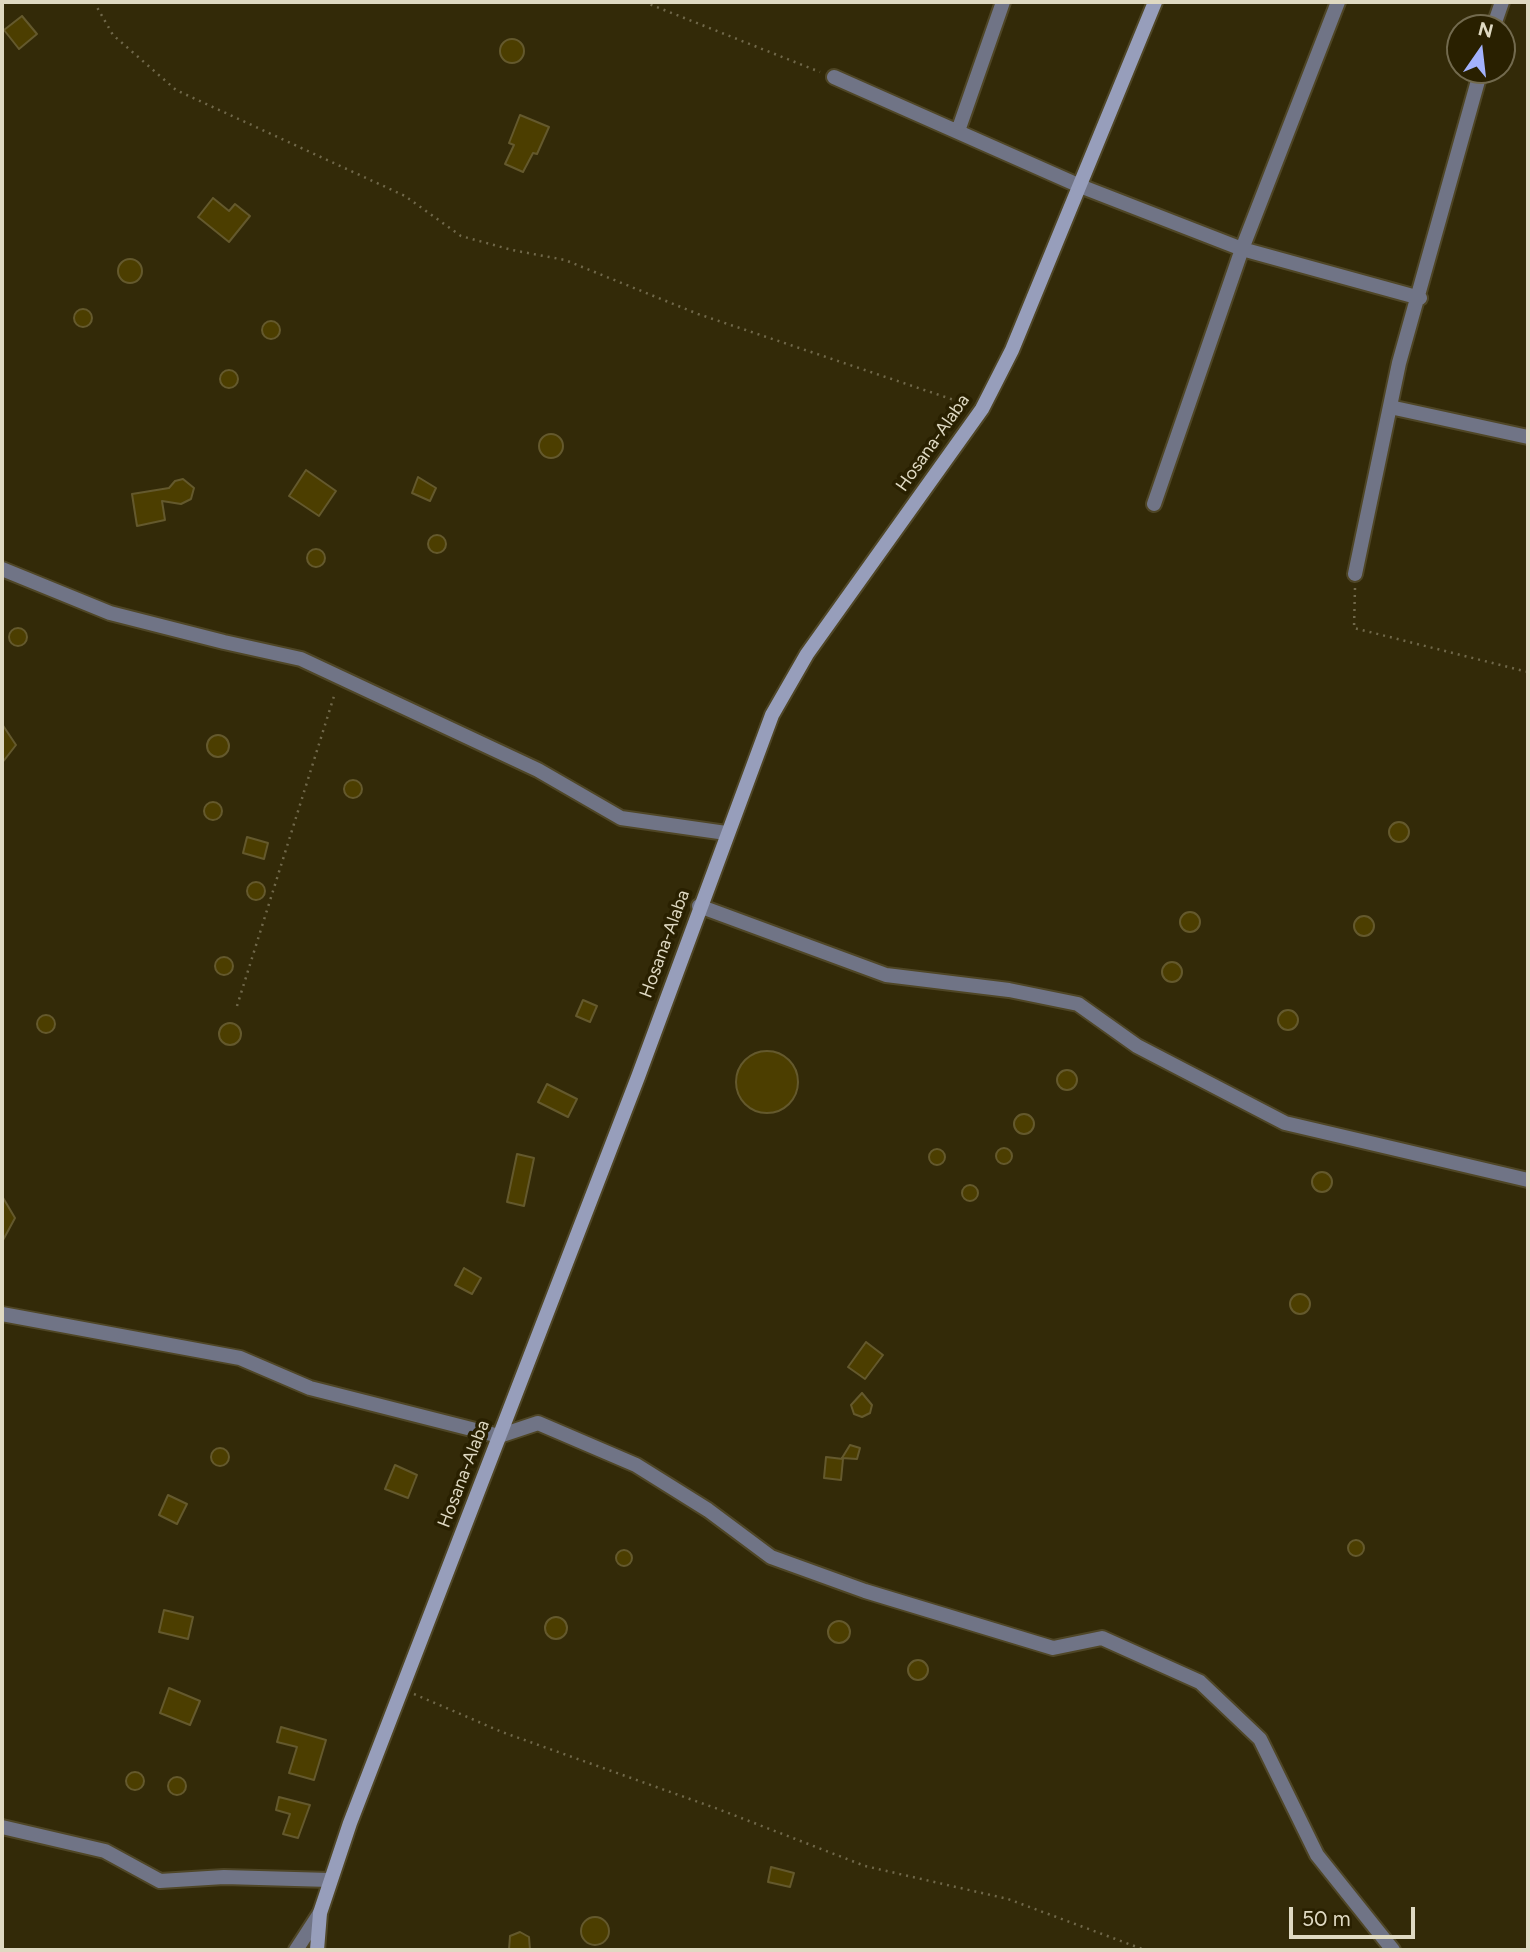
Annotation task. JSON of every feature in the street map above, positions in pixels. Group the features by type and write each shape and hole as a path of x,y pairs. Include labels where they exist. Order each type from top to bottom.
{"main road":[{"name":"Hosana-Alaba","path":"317,1950 320,1913 330,1881 638,1077 726,833 772,715 807,654 982,409 1012,350 1156,2"}],"street":[{"path":"958,131 1003,2"},
{"path":"1154,504 1242,249 1338,2"},
{"path":"834,77 1080,186 1242,249 1420,298"},
{"path":"1355,574 1399,363 1420,298 1477,84"},
{"path":"1390,407 1528,437"},
{"path":"2,569 110,612 223,642 301,659 538,770 621,818 726,833"},
{"path":"699,906 886,975 1009,990 1078,1004 1137,1046 1285,1123 1528,1180"},
{"path":"2,1314 240,1358 310,1388 499,1436 538,1423 636,1465 708,1510 771,1558 865,1591 1053,1648 1102,1638 1200,1682 1260,1740 1317,1855 1393,1950"},
{"path":"2,1827 105,1851 160,1881 224,1877 330,1881"},
{"path":"296,1950 320,1913"}],"path":[{"path":"94,2 113,35 176,90 405,196 461,236 565,260 698,314 982,409"},
{"path":"644,2 834,77"},
{"path":"1355,574 1354,628 1528,672"},
{"path":"237,1006 340,677"},
{"path":"402,1689 502,1732 718,1809 865,1867 1009,1899 1145,1950"}],"building":[{"path":"22,16 37,34 19,49 4,30"},
{"path":"512,39 521,42 524,51 521,60 512,63 503,60 500,51 503,42"},
{"path":"520,115 549,127 537,154 533,153 523,172 505,164 514,145 509,143"},
{"path":"213,198 229,211 235,204 250,216 229,242 198,217"},
{"path":"130,259 139,262 142,271 139,280 130,283 121,280 118,271 121,262"},
{"path":"83,309 89,312 92,318 89,324 83,327 77,324 74,318 77,312"},
{"path":"271,321 277,324 280,330 277,336 271,339 265,336 262,330 265,324"},
{"path":"229,370 235,373 238,379 235,385 229,388 223,385 220,379 223,373"},
{"path":"551,434 560,437 563,446 560,455 551,458 542,455 539,446 542,437"},
{"path":"306,470 336,491 319,516 289,496"},
{"path":"418,477 436,488 430,501 412,493"},
{"path":"183,479 194,488 191,499 181,504 162,501 165,520 137,526 132,494 169,488 175,481"},
{"path":"437,535 443,538 446,544 443,550 437,553 431,550 428,544 431,538"},
{"path":"316,549 322,552 325,558 322,564 316,567 310,564 307,558 310,552"},
{"path":"18,628 24,631 27,637 24,643 18,646 12,643 9,637 12,631"},
{"path":"2,724 16,745 2,763"},
{"path":"218,735 226,738 229,746 226,754 218,757 210,754 207,746 210,738"},
{"path":"353,780 359,783 362,789 359,795 353,798 347,795 344,789 347,783"},
{"path":"213,802 219,805 222,811 219,817 213,820 207,817 204,811 207,805"},
{"path":"1395,822 1403,822 1409,832 1403,842 1395,842 1389,836 1389,828"},
{"path":"247,837 268,843 264,859 243,853"},
{"path":"256,882 262,885 265,891 262,897 256,900 250,897 247,891 250,885"},
{"path":"1190,912 1197,915 1200,922 1197,929 1190,932 1183,929 1180,922 1183,915"},
{"path":"1360,916 1368,916 1374,926 1368,936 1360,936 1354,930 1354,922"},
{"path":"224,957 230,960 233,966 230,972 224,975 218,972 215,966 218,960"},
{"path":"1168,962 1176,962 1182,972 1176,982 1168,982 1162,976 1162,968"},
{"path":"583,1000 597,1006 590,1022 576,1016"},
{"path":"1284,1010 1292,1010 1298,1020 1292,1030 1284,1030 1278,1024 1278,1016"},
{"path":"46,1015 52,1018 55,1024 52,1030 46,1033 40,1030 37,1024 40,1018"},
{"path":"230,1023 238,1026 241,1034 238,1042 230,1045 222,1042 219,1034 222,1026"},
{"path":"767,1051 789,1060 798,1082 789,1104 767,1113 745,1104 736,1082 745,1060"},
{"path":"1063,1070 1071,1070 1077,1080 1071,1090 1063,1090 1057,1084 1057,1076"},
{"path":"547,1084 577,1099 568,1117 538,1102"},
{"path":"1020,1114 1028,1114 1034,1124 1028,1134 1020,1134 1014,1128 1014,1120"},
{"path":"1004,1148 1010,1150 1010,1162 1004,1164 998,1162 996,1156 998,1150"},
{"path":"937,1149 943,1151 943,1163 937,1165 931,1163 929,1157 931,1151"},
{"path":"517,1154 534,1158 524,1206 507,1202"},
{"path":"1318,1172 1326,1172 1332,1182 1326,1192 1318,1192 1312,1186 1312,1178"},
{"path":"970,1185 976,1187 976,1199 970,1201 964,1199 962,1193 964,1187"},
{"path":"2,1196 15,1218 2,1242"},
{"path":"464,1268 481,1278 472,1294 455,1285"},
{"path":"1296,1294 1304,1294 1310,1304 1304,1314 1296,1314 1290,1308 1290,1300"},
{"path":"866,1342 883,1355 865,1379 848,1367"},
{"path":"862,1393 872,1405 870,1413 862,1417 854,1414 851,1405"},
{"path":"850,1445 860,1448 857,1459 842,1458"},
{"path":"220,1448 226,1451 229,1457 226,1463 220,1466 214,1463 211,1457 214,1451"},
{"path":"826,1457 843,1459 841,1480 824,1478"},
{"path":"395,1465 417,1475 408,1498 385,1489"},
{"path":"168,1495 187,1504 177,1524 159,1515"},
{"path":"1356,1540 1362,1542 1362,1554 1356,1556 1350,1554 1348,1548 1350,1542"},
{"path":"624,1550 630,1552 630,1564 624,1566 618,1564 616,1558 618,1552"},
{"path":"164,1610 193,1617 188,1639 159,1632"},
{"path":"556,1617 564,1620 567,1628 564,1636 556,1639 548,1636 545,1628 548,1620"},
{"path":"839,1621 849,1628 850,1632 843,1642 839,1643 829,1636 828,1632 835,1622"},
{"path":"918,1660 925,1663 928,1670 925,1677 918,1680 911,1677 908,1670 911,1663"},
{"path":"169,1688 200,1701 190,1725 160,1713"},
{"path":"281,1727 326,1740 314,1780 289,1773 297,1747 277,1742"},
{"path":"135,1772 141,1775 144,1781 141,1787 135,1790 129,1787 126,1781 129,1775"},
{"path":"177,1777 183,1780 186,1786 183,1792 177,1795 171,1792 168,1786 171,1780"},
{"path":"279,1797 310,1805 298,1838 283,1834 290,1814 276,1810"},
{"path":"771,1867 794,1873 790,1887 768,1882"},
{"path":"595,1917 605,1921 609,1931 605,1941 595,1945 585,1941 581,1931 585,1921"},
{"path":"520,1932 529,1937 530,1950 509,1950 510,1936"}]}
